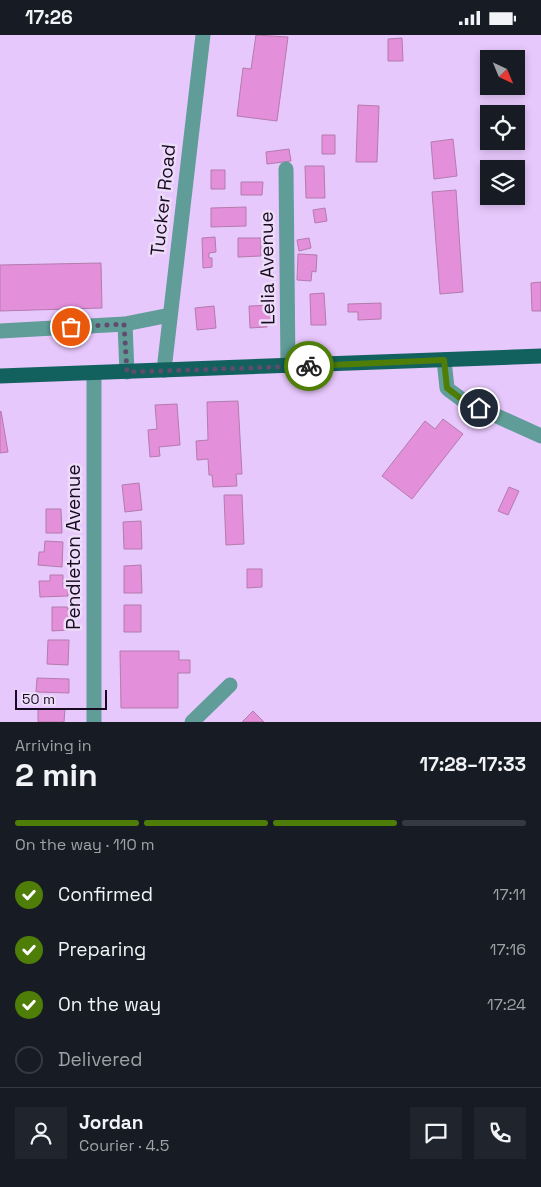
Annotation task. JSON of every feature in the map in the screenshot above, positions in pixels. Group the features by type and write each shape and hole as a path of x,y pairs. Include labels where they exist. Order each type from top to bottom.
{"main road":[{"path":"0,376 288,367 541,356"}],"street":[{"name":"Tucker Road","path":"164,371 203,35"},
{"name":"Lelia Avenue","path":"286,169 288,367"},
{"path":"0,331 124,324 170,315"},
{"path":"124,324 127,372"},
{"path":"444,360 447,388 449,390 464,401 541,436"},
{"name":"Pendleton Avenue","path":"94,373 94,722"},
{"path":"192,722 230,685"}],"building":[{"path":"256,35 288,37 277,121 237,116 243,68 251,69"},
{"path":"402,38 403,61 388,61 388,39"},
{"path":"358,105 379,106 377,162 356,162"},
{"path":"322,135 335,135 335,154 322,154"},
{"path":"453,139 457,176 434,179 431,142"},
{"path":"289,149 291,161 267,164 266,152"},
{"path":"305,166 324,166 325,198 306,198"},
{"path":"211,170 225,170 225,189 211,189"},
{"path":"241,182 263,182 262,195 241,195"},
{"path":"456,190 463,292 440,294 432,192"},
{"path":"246,207 246,226 211,227 211,208"},
{"path":"325,208 327,221 315,223 313,210"},
{"path":"215,237 216,252 209,253 209,258 212,258 212,267 203,268 202,238"},
{"path":"238,238 261,238 261,256 238,257"},
{"path":"309,238 311,248 299,251 297,240"},
{"path":"298,254 317,255 316,272 312,271 311,281 297,280"},
{"path":"101,263 102,308 0,311 0,265"},
{"path":"541,282 541,311 532,311 531,283"},
{"path":"324,293 326,325 311,325 310,294"},
{"path":"381,303 381,319 358,320 358,312 348,312 348,304"},
{"path":"275,305 276,322 267,323 267,327 250,328 249,306"},
{"path":"214,306 216,328 197,330 195,308"},
{"path":"238,401 242,474 236,474 237,486 213,487 212,475 209,475 208,459 197,460 196,441 208,440 207,402"},
{"path":"177,404 180,445 159,447 160,456 150,457 148,430 157,429 155,405"},
{"path":"0,412 8,452 0,453"},
{"path":"443,419 463,434 412,499 382,476 425,421 435,429"},
{"path":"139,483 142,510 125,512 122,485"},
{"path":"509,487 519,491 508,515 498,511"},
{"path":"224,495 242,495 244,544 226,545"},
{"path":"46,509 61,509 62,533 46,533"},
{"path":"141,521 142,549 124,549 123,522"},
{"path":"45,541 63,542 62,567 38,565 39,552 44,552"},
{"path":"141,565 142,593 124,593 124,566"},
{"path":"247,569 262,569 262,587 247,588"},
{"path":"50,575 63,575 63,587 68,587 68,596 40,597 39,581 50,581"},
{"path":"124,605 141,605 141,632 124,632"},
{"path":"52,607 68,607 69,630 52,631"},
{"path":"48,640 69,640 68,665 47,664"},
{"path":"120,651 179,651 179,660 190,660 190,673 178,673 178,708 121,708"},
{"path":"37,678 69,679 69,693 36,692"},
{"path":"38,709 65,709 64,722 38,722"},
{"path":"253,711 264,722 242,722"}],"way so far":[{"path":"71,327 124,324 127,372 309,366"}],"route":[{"path":"309,366 444,360 447,388 464,401 479,408"}]}
